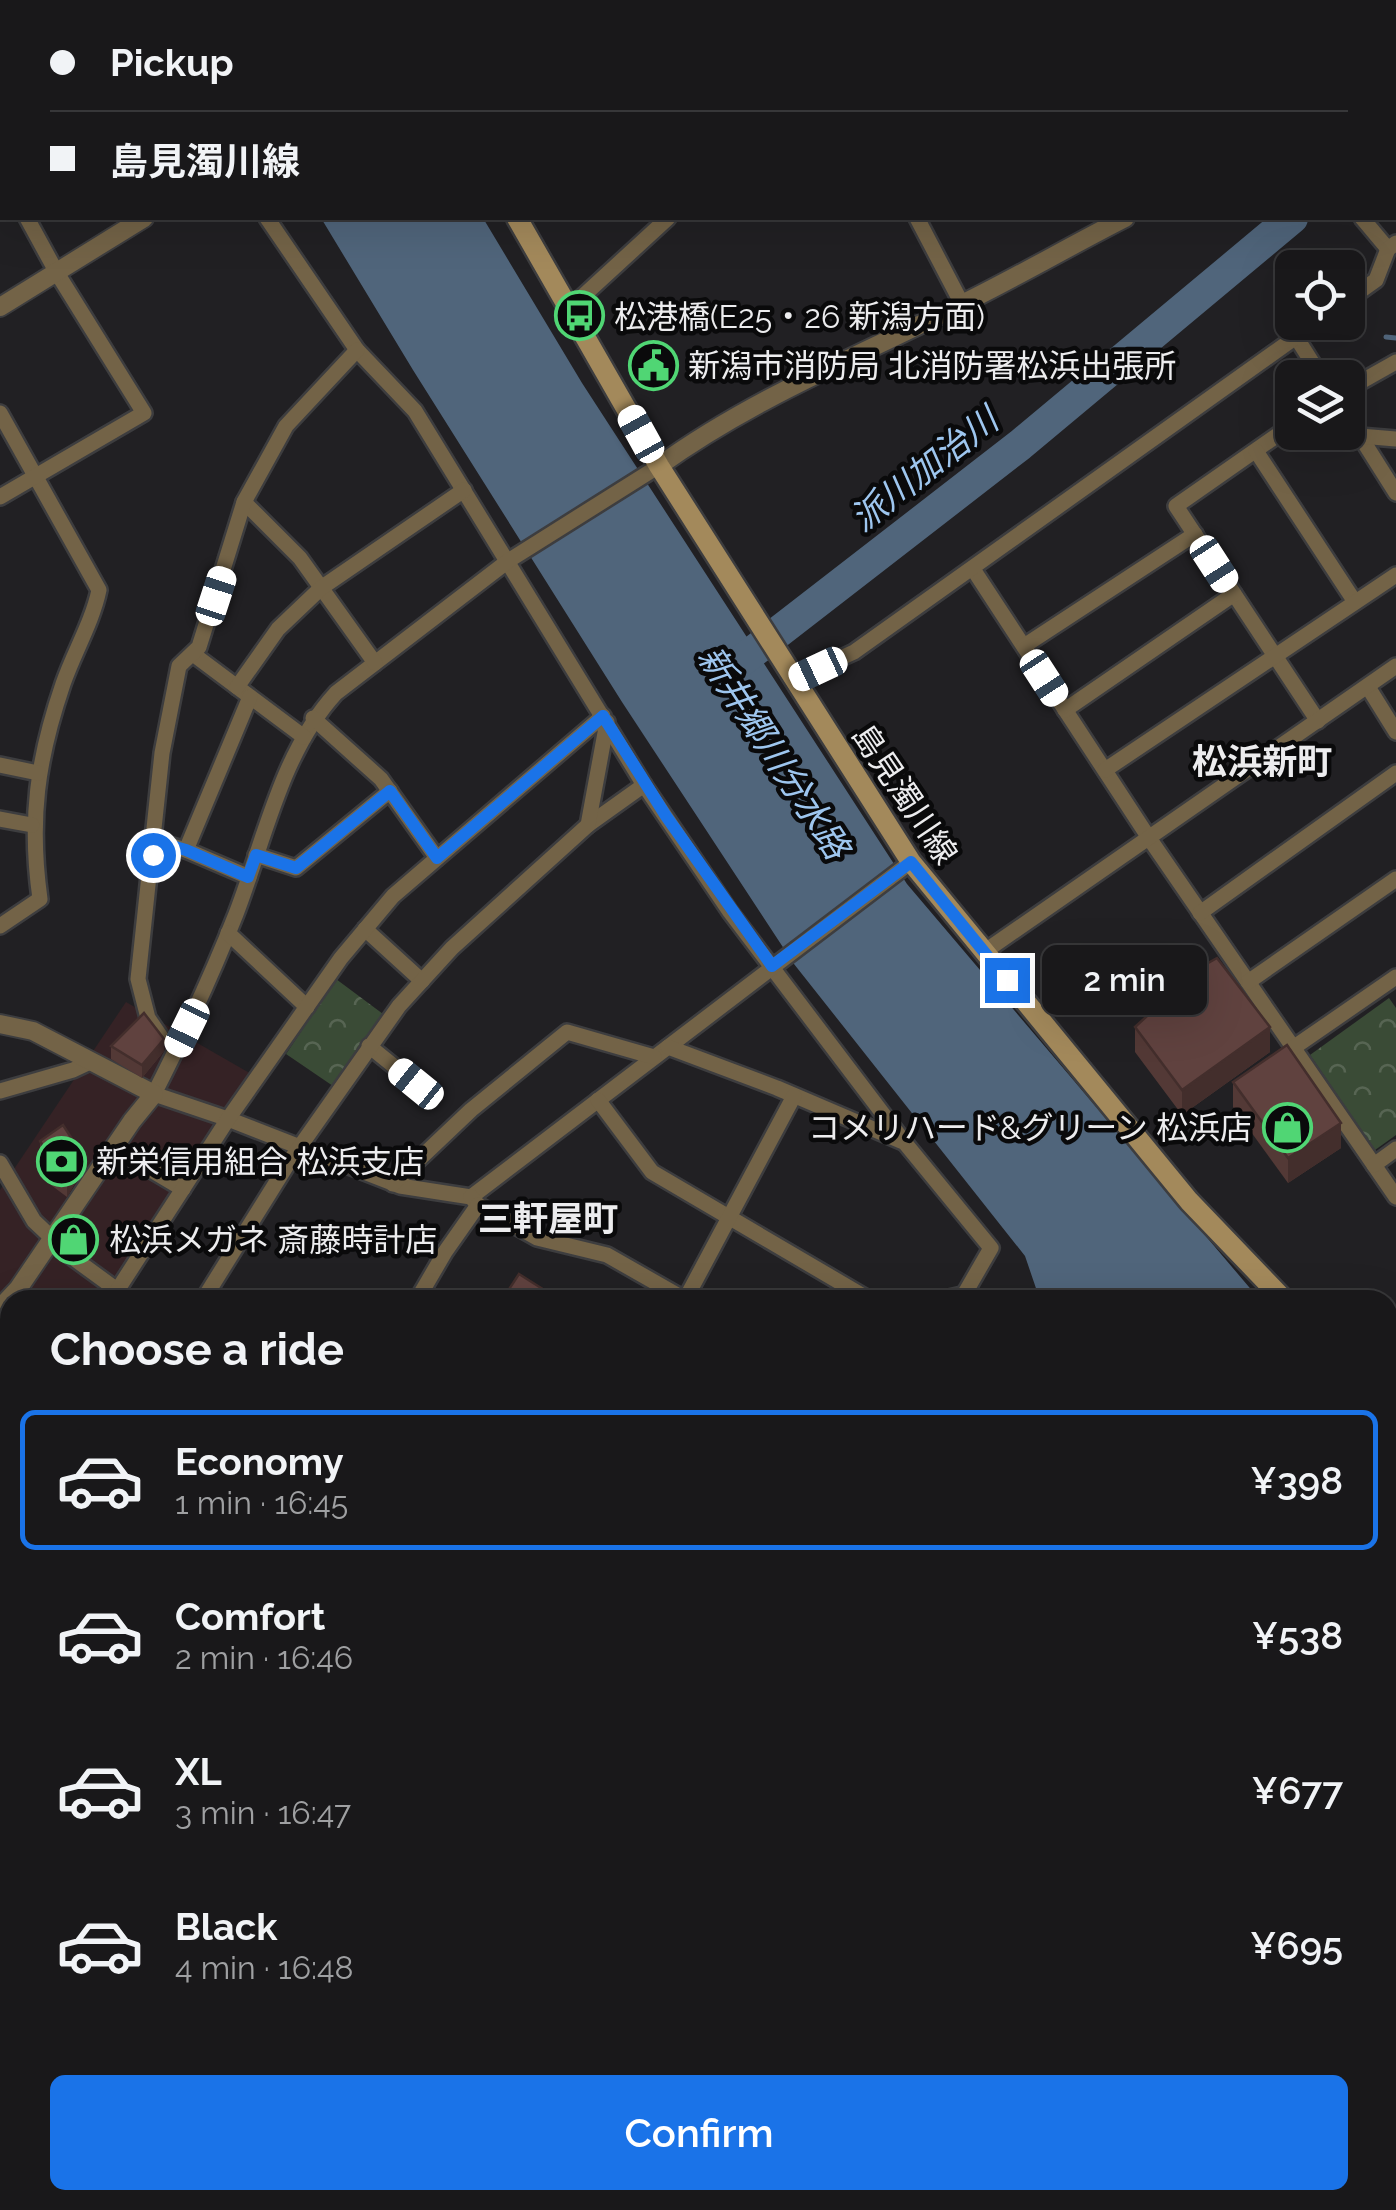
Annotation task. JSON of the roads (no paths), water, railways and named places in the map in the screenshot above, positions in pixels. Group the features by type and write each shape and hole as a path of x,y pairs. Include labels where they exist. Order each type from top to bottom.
{"main road":[{"name":"島見濁川線","path":"518,220 659,466 793,680 902,868 984,952 1188,1202 1274,1290"}],"street":[{"path":"0,497 144,414 29,220"},
{"path":"0,306 141,220"},
{"path":"268,220 357,350 415,411 644,784 730,912 778,962 904,1143 992,1248 965,1290"},
{"path":"570,308 666,220"},
{"path":"918,220 962,304"},
{"path":"14,1290 154,1094 228,933 304,737 313,718 336,693 508,561 659,466 708,430 804,378 962,304 1120,220"},
{"path":"1364,220 1392,246 1376,280 1365,288"},
{"path":"793,680 854,652 1293,340"},
{"path":"177,1049 164,1041 148,1018 138,979 162,753 179,666 199,647 244,502 286,426 357,350"},
{"path":"1365,379 1396,362"},
{"path":"0,413 100,590 62,686 38,773 32,825 40,898 0,926"},
{"path":"1365,436 1396,439"},
{"path":"1275,437 1176,506 1318,722"},
{"path":"1365,444 1396,493"},
{"path":"1256,450 1356,602"},
{"path":"186,850 244,692 278,629 322,588 464,490"},
{"path":"244,502 300,558 375,663"},
{"path":"1024,646 1194,534"},
{"path":"973,569 1148,838 1396,1197"},
{"path":"1104,770 1396,576"},
{"path":"1065,710 1234,594"},
{"path":"194,654 304,737"},
{"path":"984,952 1396,666"},
{"path":"1368,687 1396,732"},
{"path":"313,718 382,779 437,858"},
{"path":"588,825 605,719"},
{"path":"117,1290 228,1119 307,1007 393,896 605,719"},
{"path":"0,765 38,773"},
{"path":"1200,914 1396,773"},
{"path":"209,1290 289,1162 369,1046 422,981 452,948 588,825 644,784"},
{"path":"256,855 296,868 390,791"},
{"path":"0,819 32,825"},
{"path":"154,841 186,850 248,877"},
{"path":"423,1290 474,1201 598,1100 902,868"},
{"path":"1248,982 1396,879"},
{"path":"365,929 422,981"},
{"path":"228,933 307,1007"},
{"path":"1293,1048 1396,977"},
{"path":"136,1030 148,1018"},
{"path":"0,1024 33,1031 100,1061 154,1094 393,1184 474,1201 537,1238 607,1255 668,1290"},
{"path":"393,1184 471,1110 567,1032 661,1052 794,1096 904,1143"},
{"path":"369,1046 416,1084"},
{"path":"0,1092 100,1061"},
{"path":"690,1290 794,1096"},
{"path":"598,1100 652,1172 853,1290"},
{"path":"114,1148 183,1189"},
{"path":"1374,1165 1396,1150"},
{"path":"0,1163 34,1222 108,1290"}],"water":[{"name":"新井郷川分水路","path":"322,220 484,220 582,383 907,884 1252,1290 1037,1290 1025,1256 794,964 622,702"}],"waterway":[{"path":"1266,220 1275,231"},
{"name":"派川加治川","path":"723,675 1020,445 1290,220"},
{"path":"1386,337 1396,338"}],"place":[{"name":"松港橋(E25・26 新潟方面)","path":"579,316"},
{"name":"新潟市消防局 北消防署松浜出張所","path":"653,365"},
{"name":"コメリハード&グリーン 松浜店","path":"1287,1127"},
{"name":"新栄信用組合 松浜支店","path":"61,1161"},
{"name":"松浜メガネ 斎藤時計店","path":"74,1239"}],"district":[{"name":"松浜新町","path":"1262,761"},
{"name":"三軒屋町","path":"548,1218"}]}
